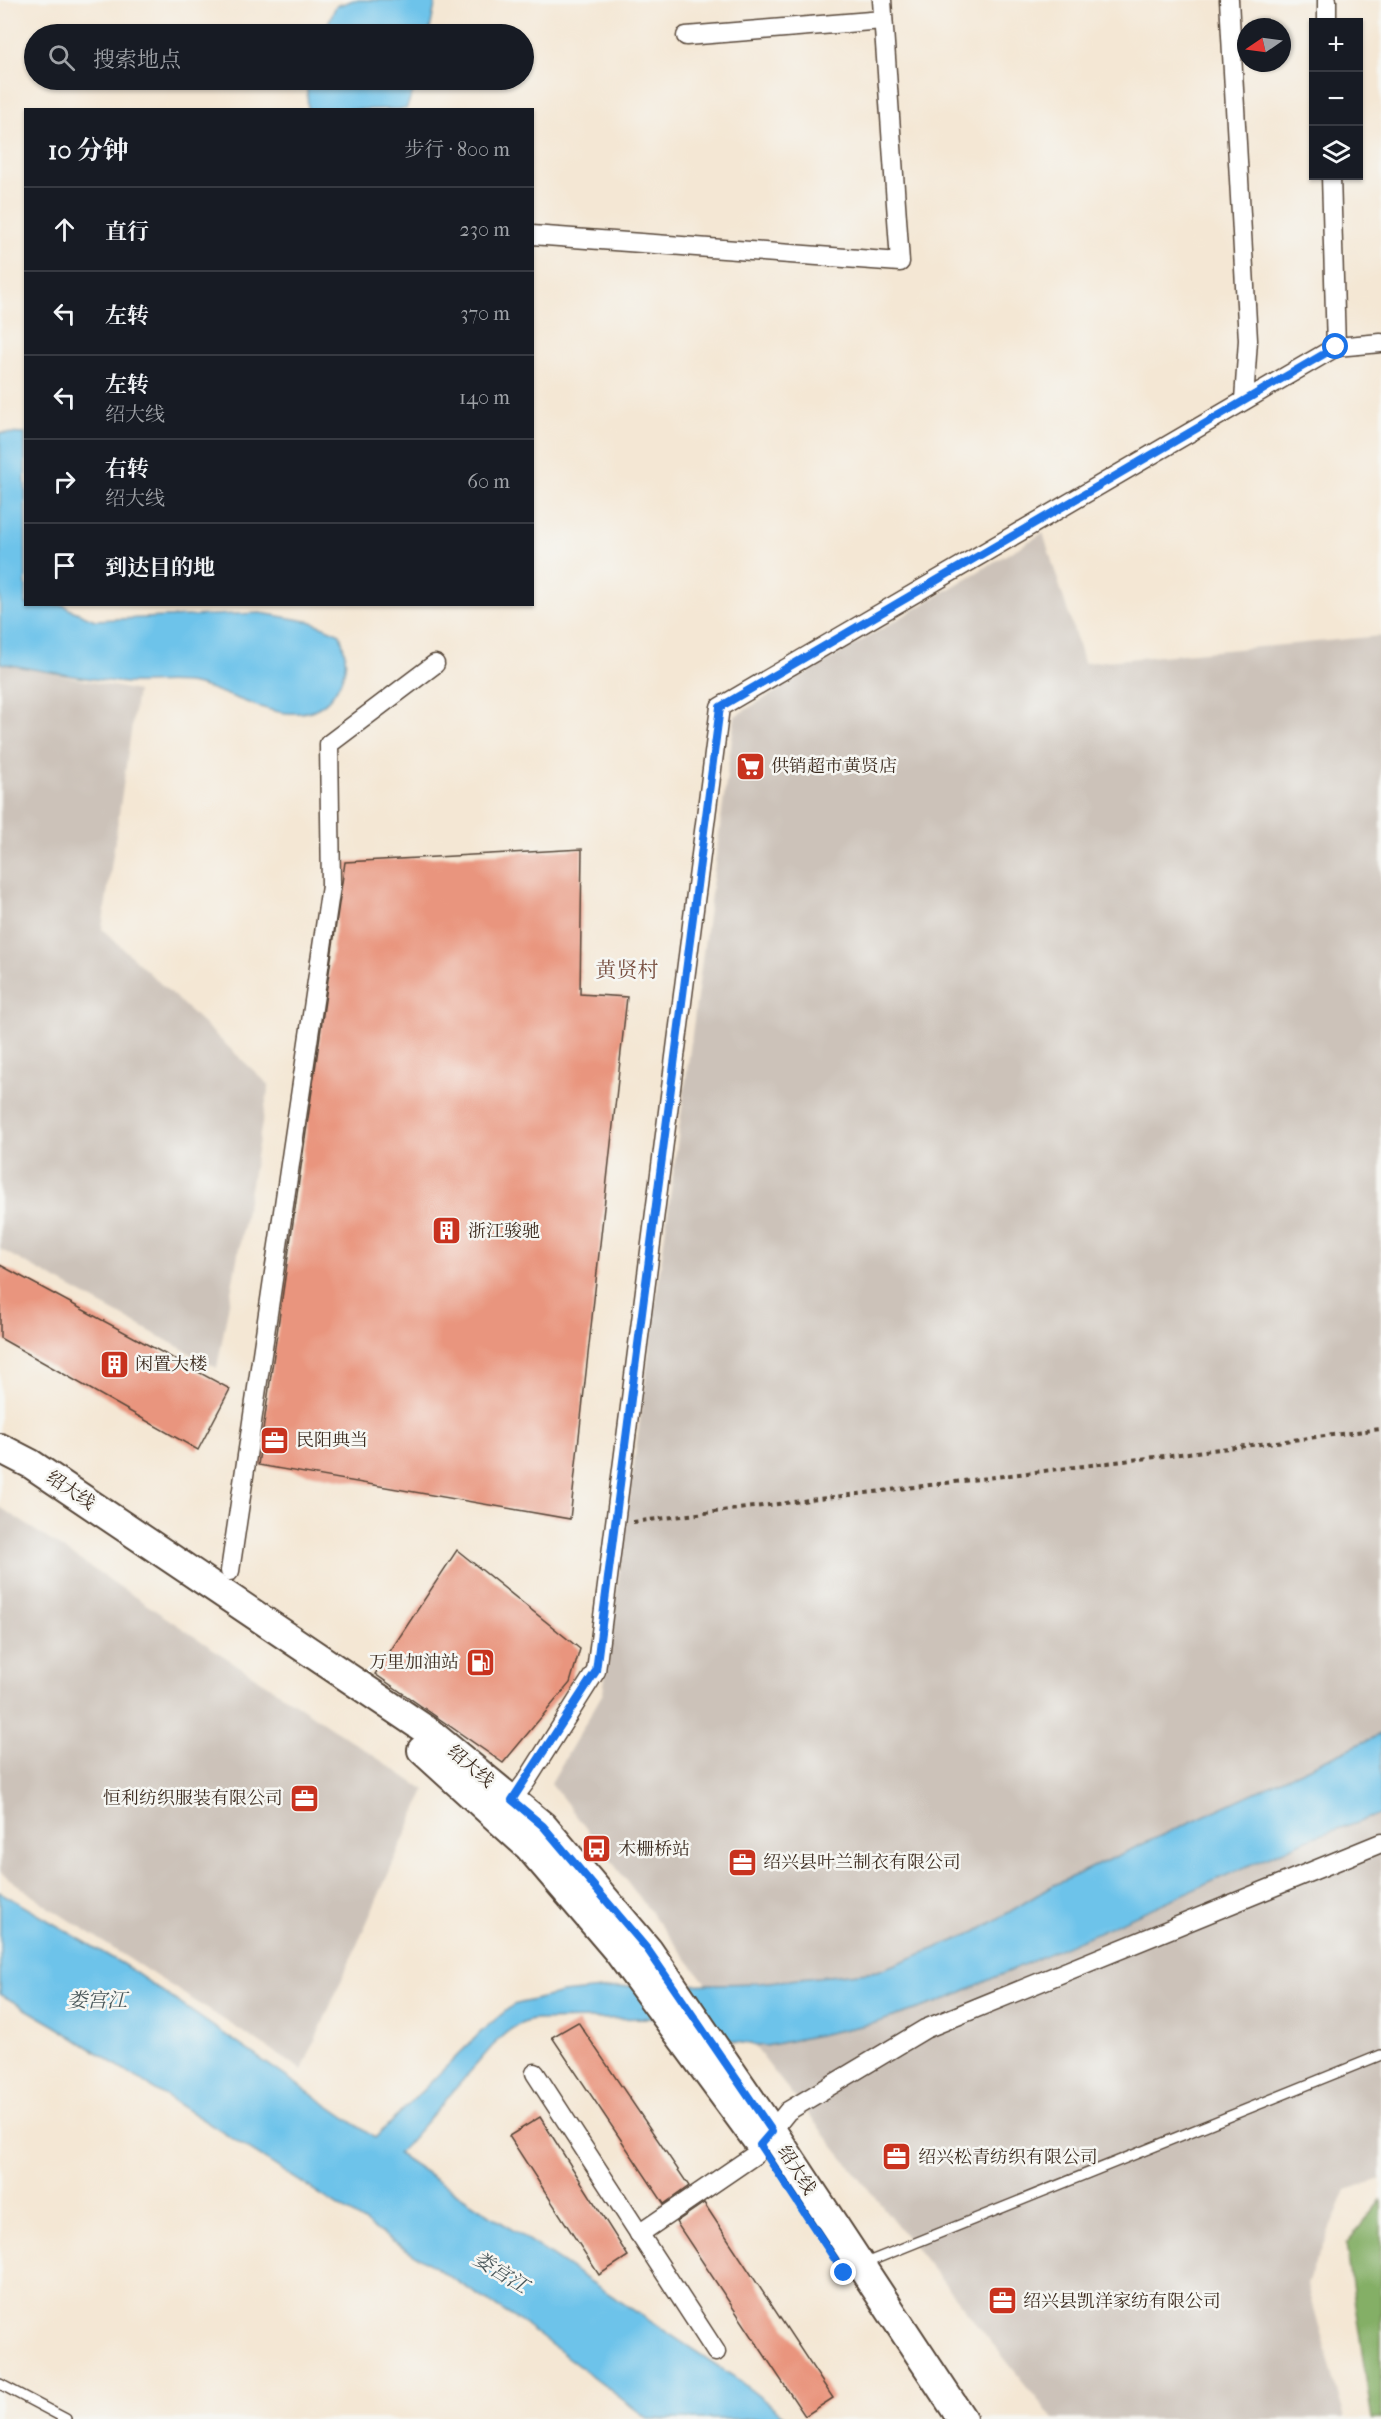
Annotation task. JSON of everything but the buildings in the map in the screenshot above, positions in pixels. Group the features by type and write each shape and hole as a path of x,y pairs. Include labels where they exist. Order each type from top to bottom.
{"main road":[{"name":"绍大线","path":"0,1448 31,1464 429,1732 505,1810 530,1847 708,2057 766,2138 853,2269 962,2419"},
{"name":"绍大线","path":"0,1468 22,1479 417,1745 505,1810 543,1826 648,1950 708,2057"},
{"name":"绍大线","path":"853,2269 940,2419"}],"street":[{"path":"534,235 900,262 882,0"},
{"path":"1229,0 1248,340 1244,400"},
{"path":"1327,0 1327,18"},
{"path":"686,36 883,20"},
{"path":"1331,180 1336,347"},
{"path":"505,1810 596,1671 720,707 1336,347 1381,343"},
{"path":"231,1571 331,886 329,744 435,664"},
{"path":"639,2234 756,2154 788,2111 925,2029 1381,1843"},
{"path":"535,2073 716,2352"}],"lane":[{"path":"853,2269 1381,2055"},
{"path":"0,2384 66,2419"}],"path":[{"path":"615,1524 1381,1429"}],"shaded area":[{"path":"1043,533 1084,663 1381,636 1381,2179 1346,2190 1307,2283 1345,2419 1053,2419 775,2073 551,1783 603,1693 735,716"},
{"path":"0,663 137,691 102,929 269,1085 217,1368 0,1249"},
{"path":"0,1507 425,1790 302,2070 47,1906 0,1872"}],"green space":[{"path":"1381,2200 1381,2419 1372,2419 1346,2244"}],"water":[{"path":"354,0 436,0 431,24 328,24 336,6"},
{"path":"307,90 414,90 406,108 308,108"},
{"path":"0,433 24,434 24,606 65,606 95,620 261,613 312,622 340,634 346,663 336,690 323,705 306,712 288,713 269,710 194,684 126,683 0,663"},
{"name":"娄宫江","path":"1381,1734 1381,1814 1311,1838 939,2002 875,2023 766,2046 736,2042 653,2018 532,2020 513,2028 497,2041 398,2154 733,2376 788,2419 648,2419 524,2324 57,2027 0,1994 0,1892 124,1965 375,2138 484,2029 513,2005 562,1993 630,1986 759,1983 878,1971 976,1932 1052,1886"}],"place":[{"name":"供销超市黄贤店","path":"750,766"},
{"name":"浙江骏驰","path":"447,1231"},
{"name":"闲置大楼","path":"114,1364"},
{"name":"民阳典当","path":"275,1440"},
{"name":"万里加油站","path":"480,1662"},
{"name":"恒利纺织服装有限公司","path":"304,1798"},
{"name":"木栅桥站","path":"597,1849"},
{"name":"绍兴县叶兰制衣有限公司","path":"742,1862"},
{"name":"绍兴松青纺织有限公司","path":"897,2157"},
{"name":"绍兴县凯洋家纺有限公司","path":"1002,2301"}],"district":[{"name":"黄贤村","path":"627,970"}],"route":[{"path":"844,2273 760,2145 772,2131 648,1950 543,1826 512,1800 596,1671 720,707 1336,347"}]}
